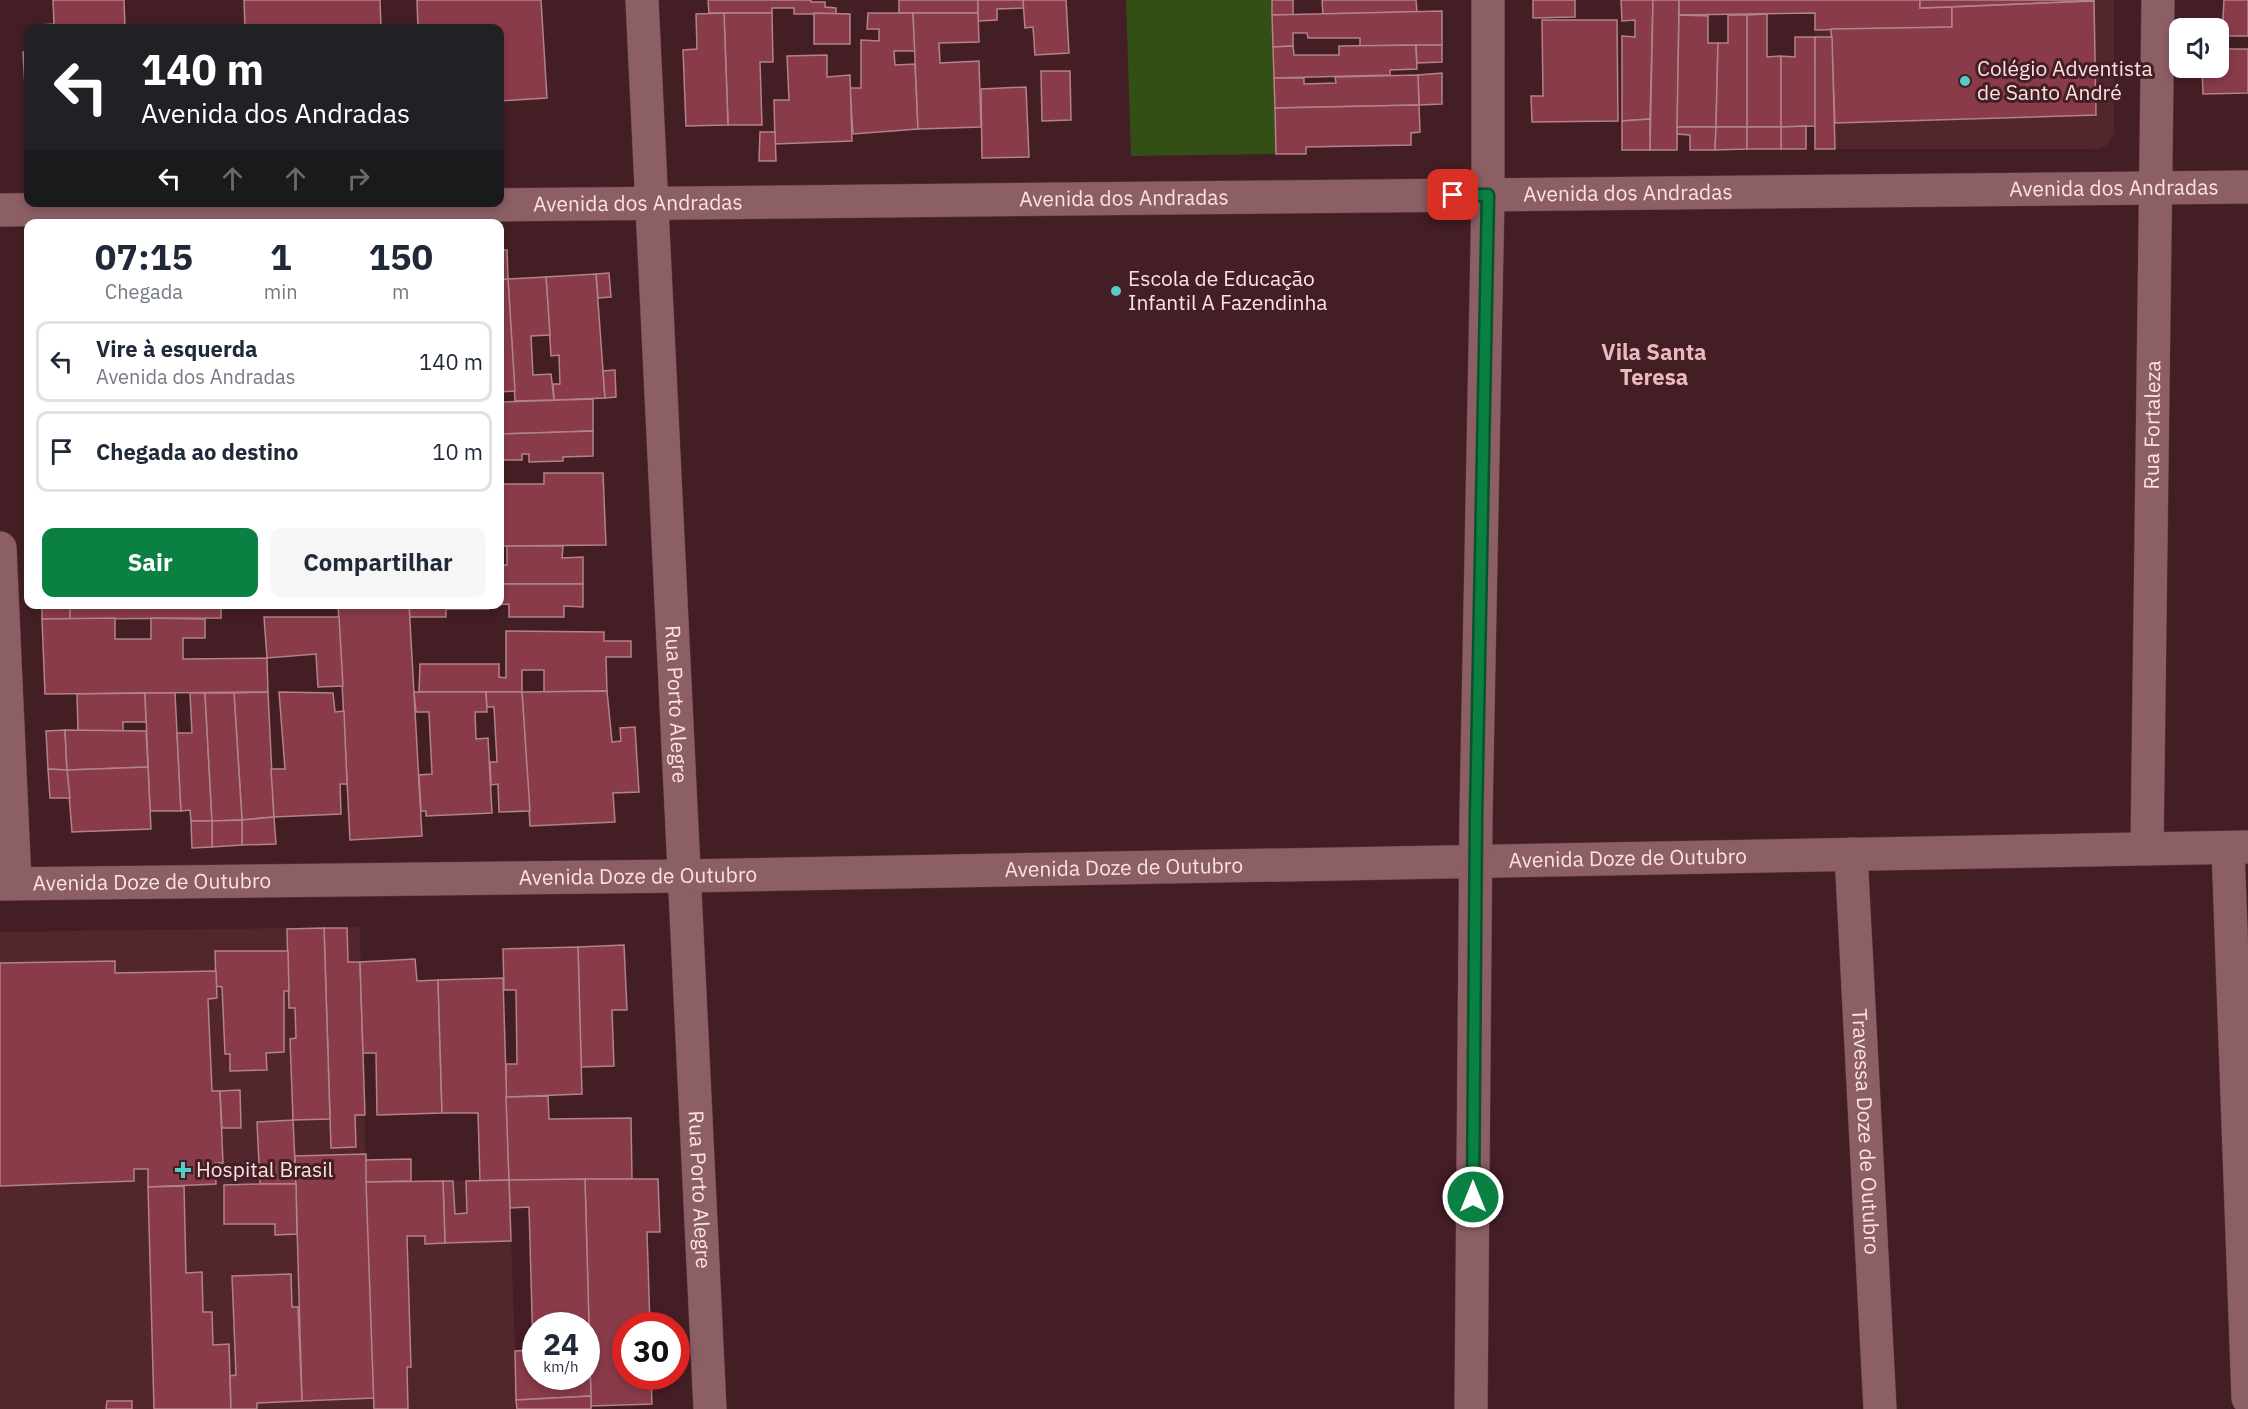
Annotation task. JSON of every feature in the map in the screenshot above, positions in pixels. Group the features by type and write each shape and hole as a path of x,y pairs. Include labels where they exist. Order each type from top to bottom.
{"street":[{"name":"Rua Porto Alegre","path":"642,0 711,1409"},
{"path":"1471,1409 1475,860 1488,195 1488,0"},
{"name":"Rua Fortaleza","path":"2147,849 2158,0"},
{"name":"Avenida dos Andradas","path":"504,206 2248,187"},
{"name":"Avenida dos Andradas","path":"0,210 391,207"},
{"path":"0,548 8,883"},
{"path":"2238,848 2248,1398"},
{"name":"Avenida Doze de Outubro","path":"8,883 684,876 2238,848"},
{"name":"Travessa Doze de Outubro","path":"1851,854 1880,1409"}],"shaded area":[{"name":"Colégio Adventista de Santo André","path":"1679,0 2114,0 2114,133 2107,145 2095,149 1815,149 1815,13 1679,15"},
{"name":"Hospital Brasil","path":"360,927 366,1182 509,1180 517,1409 0,1409 0,932"}],"green space":[{"path":"1126,0 1271,0 1276,154 1131,156"}],"building":[{"path":"53,0 124,0 125,24 54,24"},
{"path":"244,0 380,0 381,24 245,24"},
{"path":"417,0 541,0 547,98 504,101 504,24 418,24"},
{"path":"708,0 811,0 811,2 825,2 825,7 836,8 836,14 794,14 794,8 772,8 772,13 709,13"},
{"path":"899,0 978,0 978,13 899,13"},
{"path":"978,0 1023,0 1024,8 997,9 997,20 978,21"},
{"path":"1023,0 1066,0 1069,53 1035,55 1033,27 1025,28"},
{"path":"1272,0 1293,0 1293,15 1272,15"},
{"path":"1322,0 1416,0 1417,12 1323,14"},
{"path":"1533,0 1575,0 1575,17 1533,18"},
{"path":"1621,0 1653,0 1650,119 1622,121 1622,36 1635,37 1635,20 1622,21"},
{"path":"1653,0 1679,0 1677,150 1650,150"},
{"path":"1679,0 1920,0 1920,8 1952,7 1952,27 1815,30 1815,13 1679,15"},
{"path":"1920,0 2094,0 2094,1 1920,8"},
{"path":"2224,0 2248,0 2248,36 2229,36 2229,18 2223,18"},
{"path":"2094,1 2096,115 1835,123 1831,29 1952,27 1952,7"},
{"path":"1442,11 1442,45 1360,46 1360,38 1308,38 1307,33 1293,33 1293,46 1273,47 1272,15"},
{"path":"724,13 772,13 773,62 760,62 762,125 728,125"},
{"path":"724,13 728,125 686,126 683,50 697,49 696,14"},
{"path":"814,13 850,14 850,44 814,44"},
{"path":"868,13 913,13 915,51 894,51 895,65 915,64 918,129 853,134 850,88 861,88 861,40 879,41 879,29 867,29"},
{"path":"913,13 978,13 979,42 939,43 940,63 979,61 981,127 918,129"},
{"path":"1767,14 1767,57 1781,56 1781,127 1747,127 1747,15"},
{"path":"1679,15 1708,16 1708,43 1718,43 1716,127 1677,127"},
{"path":"1728,15 1747,15 1747,127 1716,127 1718,43 1728,43"},
{"path":"1542,20 1617,20 1618,121 1532,122 1531,96 1543,96"},
{"path":"1795,37 1815,37 1816,126 1781,127 1781,56 1795,57"},
{"path":"1815,37 1832,37 1835,149 1815,149"},
{"path":"1416,45 1417,69 1390,70 1390,75 1274,78 1273,47 1293,46 1294,55 1339,55 1339,46"},
{"path":"1416,45 1442,45 1442,62 1417,63"},
{"path":"2229,49 2248,49 2248,93 2203,94 2202,78 2229,78"},
{"path":"827,55 827,77 850,75 852,141 775,144 774,100 789,100 787,56"},
{"path":"1041,71 1070,71 1071,120 1042,121"},
{"path":"1442,73 1442,104 1419,105 1418,75"},
{"path":"1418,75 1419,105 1275,108 1274,78 1304,78 1304,84 1336,83 1335,77"},
{"path":"1026,87 1029,157 982,158 981,89"},
{"path":"1419,105 1420,132 1411,133 1411,145 1306,147 1306,154 1276,154 1275,108"},
{"path":"1650,119 1650,150 1622,150 1622,121"},
{"path":"1806,126 1806,149 1781,149 1781,127"},
{"path":"1677,127 1716,127 1715,150 1690,150 1690,135 1677,134"},
{"path":"1716,127 1747,127 1747,149 1715,150"},
{"path":"1747,127 1781,127 1781,149 1747,149"},
{"path":"760,132 775,132 776,161 759,161"},
{"path":"504,250 507,250 508,279 504,280"},
{"path":"609,273 611,297 598,298 596,274"},
{"path":"596,274 605,398 554,400 553,384 560,384 559,355 551,356 546,277"},
{"path":"546,277 550,335 531,336 533,375 551,374 554,400 515,401 508,279"},
{"path":"508,279 515,391 504,392 504,280"},
{"path":"615,370 616,397 605,398 603,371"},
{"path":"593,399 593,431 504,434 504,402"},
{"path":"593,431 593,456 563,457 563,461 529,462 529,454 522,454 522,460 504,460 504,434"},
{"path":"544,473 603,473 606,545 504,546 504,484 544,484"},
{"path":"507,546 563,546 562,558 583,557 583,584 504,584 504,565 507,565"},
{"path":"504,584 583,584 583,607 564,606 564,617 509,617 509,604 504,604"},
{"path":"42,609 70,609 70,619 42,619"},
{"path":"70,609 221,609 221,618 70,619"},
{"path":"338,609 409,609 422,836 350,840"},
{"path":"409,609 446,609 446,617 410,617"},
{"path":"264,617 339,617 343,686 318,687 316,654 267,658"},
{"path":"115,618 115,639 151,639 151,618 205,619 205,638 183,638 183,659 267,658 268,692 45,694 42,619"},
{"path":"506,631 604,632 604,641 631,641 631,657 606,657 607,691 544,692 544,670 522,670 522,692 419,692 420,664 499,664 499,677 506,678"},
{"path":"607,691 612,742 621,741 620,728 635,727 639,792 613,793 615,822 530,826 522,692"},
{"path":"268,692 274,817 242,820 234,693"},
{"path":"279,692 333,693 335,712 344,711 347,784 340,784 341,814 274,817 271,769 285,769"},
{"path":"414,692 486,692 487,712 475,712 476,739 488,738 492,813 426,816 426,811 421,811 419,775 432,774 429,712 416,712"},
{"path":"486,692 522,692 530,811 499,812 498,784 491,785 490,762 497,762 494,707 487,707"},
{"path":"145,693 146,722 123,722 123,731 78,731 77,694"},
{"path":"145,693 175,693 181,811 150,811"},
{"path":"190,693 205,693 212,821 191,821 190,810 181,811 177,733 192,733"},
{"path":"205,693 234,693 242,820 212,821"},
{"path":"65,730 67,770 48,769 46,731"},
{"path":"65,730 146,731 148,767 67,770"},
{"path":"148,767 151,829 72,832 67,770"},
{"path":"48,769 67,770 70,798 50,798"},
{"path":"274,817 276,844 242,845 242,820"},
{"path":"242,820 242,845 212,847 212,821"},
{"path":"191,821 212,821 212,847 192,848"},
{"path":"324,928 347,928 348,962 360,962 365,1115 355,1115 356,1147 331,1148"},
{"path":"324,928 330,1119 293,1120 290,1039 296,1038 295,1008 289,1008 287,929"},
{"path":"624,945 627,1010 612,1010 614,1066 581,1067 578,947"},
{"path":"578,947 582,1094 506,1097 506,1064 517,1064 516,990 504,990 503,949"},
{"path":"215,951 288,951 289,991 284,991 284,1052 266,1053 267,1070 230,1071 230,1054 225,1054 222,987 216,986"},
{"path":"415,959 417,981 438,980 442,1113 377,1115 376,1053 363,1053 360,962"},
{"path":"115,961 115,973 216,971 217,998 208,999 212,1091 220,1091 223,1163 215,1163 216,1184 148,1187 148,1169 134,1169 134,1181 0,1186 0,963"},
{"path":"503,978 509,1180 480,1181 478,1113 442,1113 438,980"},
{"path":"240,1090 241,1128 222,1128 220,1091"},
{"path":"548,1096 549,1119 631,1118 632,1179 509,1180 506,1097"},
{"path":"293,1120 296,1184 260,1184 257,1122"},
{"path":"366,1154 374,1398 302,1401 295,1156"},
{"path":"411,1159 411,1181 366,1182 366,1160"},
{"path":"585,1179 658,1179 660,1232 647,1232 650,1312 612,1312 612,1390 651,1390 652,1404 591,1406 591,1390 600,1390 600,1312 589,1312"},
{"path":"585,1179 589,1312 532,1312 529,1207 510,1208 509,1180"},
{"path":"509,1180 511,1241 445,1243 443,1181 453,1181 455,1214 467,1213 466,1181"},
{"path":"443,1181 445,1243 425,1244 425,1236 407,1236 411,1367 407,1367 408,1409 374,1409 366,1182"},
{"path":"296,1184 297,1234 275,1235 275,1224 224,1224 224,1185"},
{"path":"184,1186 186,1273 202,1272 203,1312 212,1312 213,1345 229,1344 231,1409 154,1409 148,1187"},
{"path":"291,1274 292,1307 298,1307 302,1401 257,1403 257,1409 231,1409 230,1376 236,1375 232,1276"},
{"path":"515,1351 522,1351 522,1390 591,1390 591,1396 516,1400"},
{"path":"591,1396 591,1409 517,1409 516,1400"},
{"path":"107,1401 132,1401 132,1409 106,1409"}],"place":[{"name":"Colégio Adventista de Santo André","path":"1965,81"},
{"name":"Escola de Educação Infantil A Fazendinha","path":"1116,291"},
{"name":"Hospital Brasil","path":"183,1170"}],"district":[{"name":"Vila Santa Teresa","path":"1654,364"}],"route":[{"path":"1453,195 1488,195 1476,816 1473,1197"}]}
